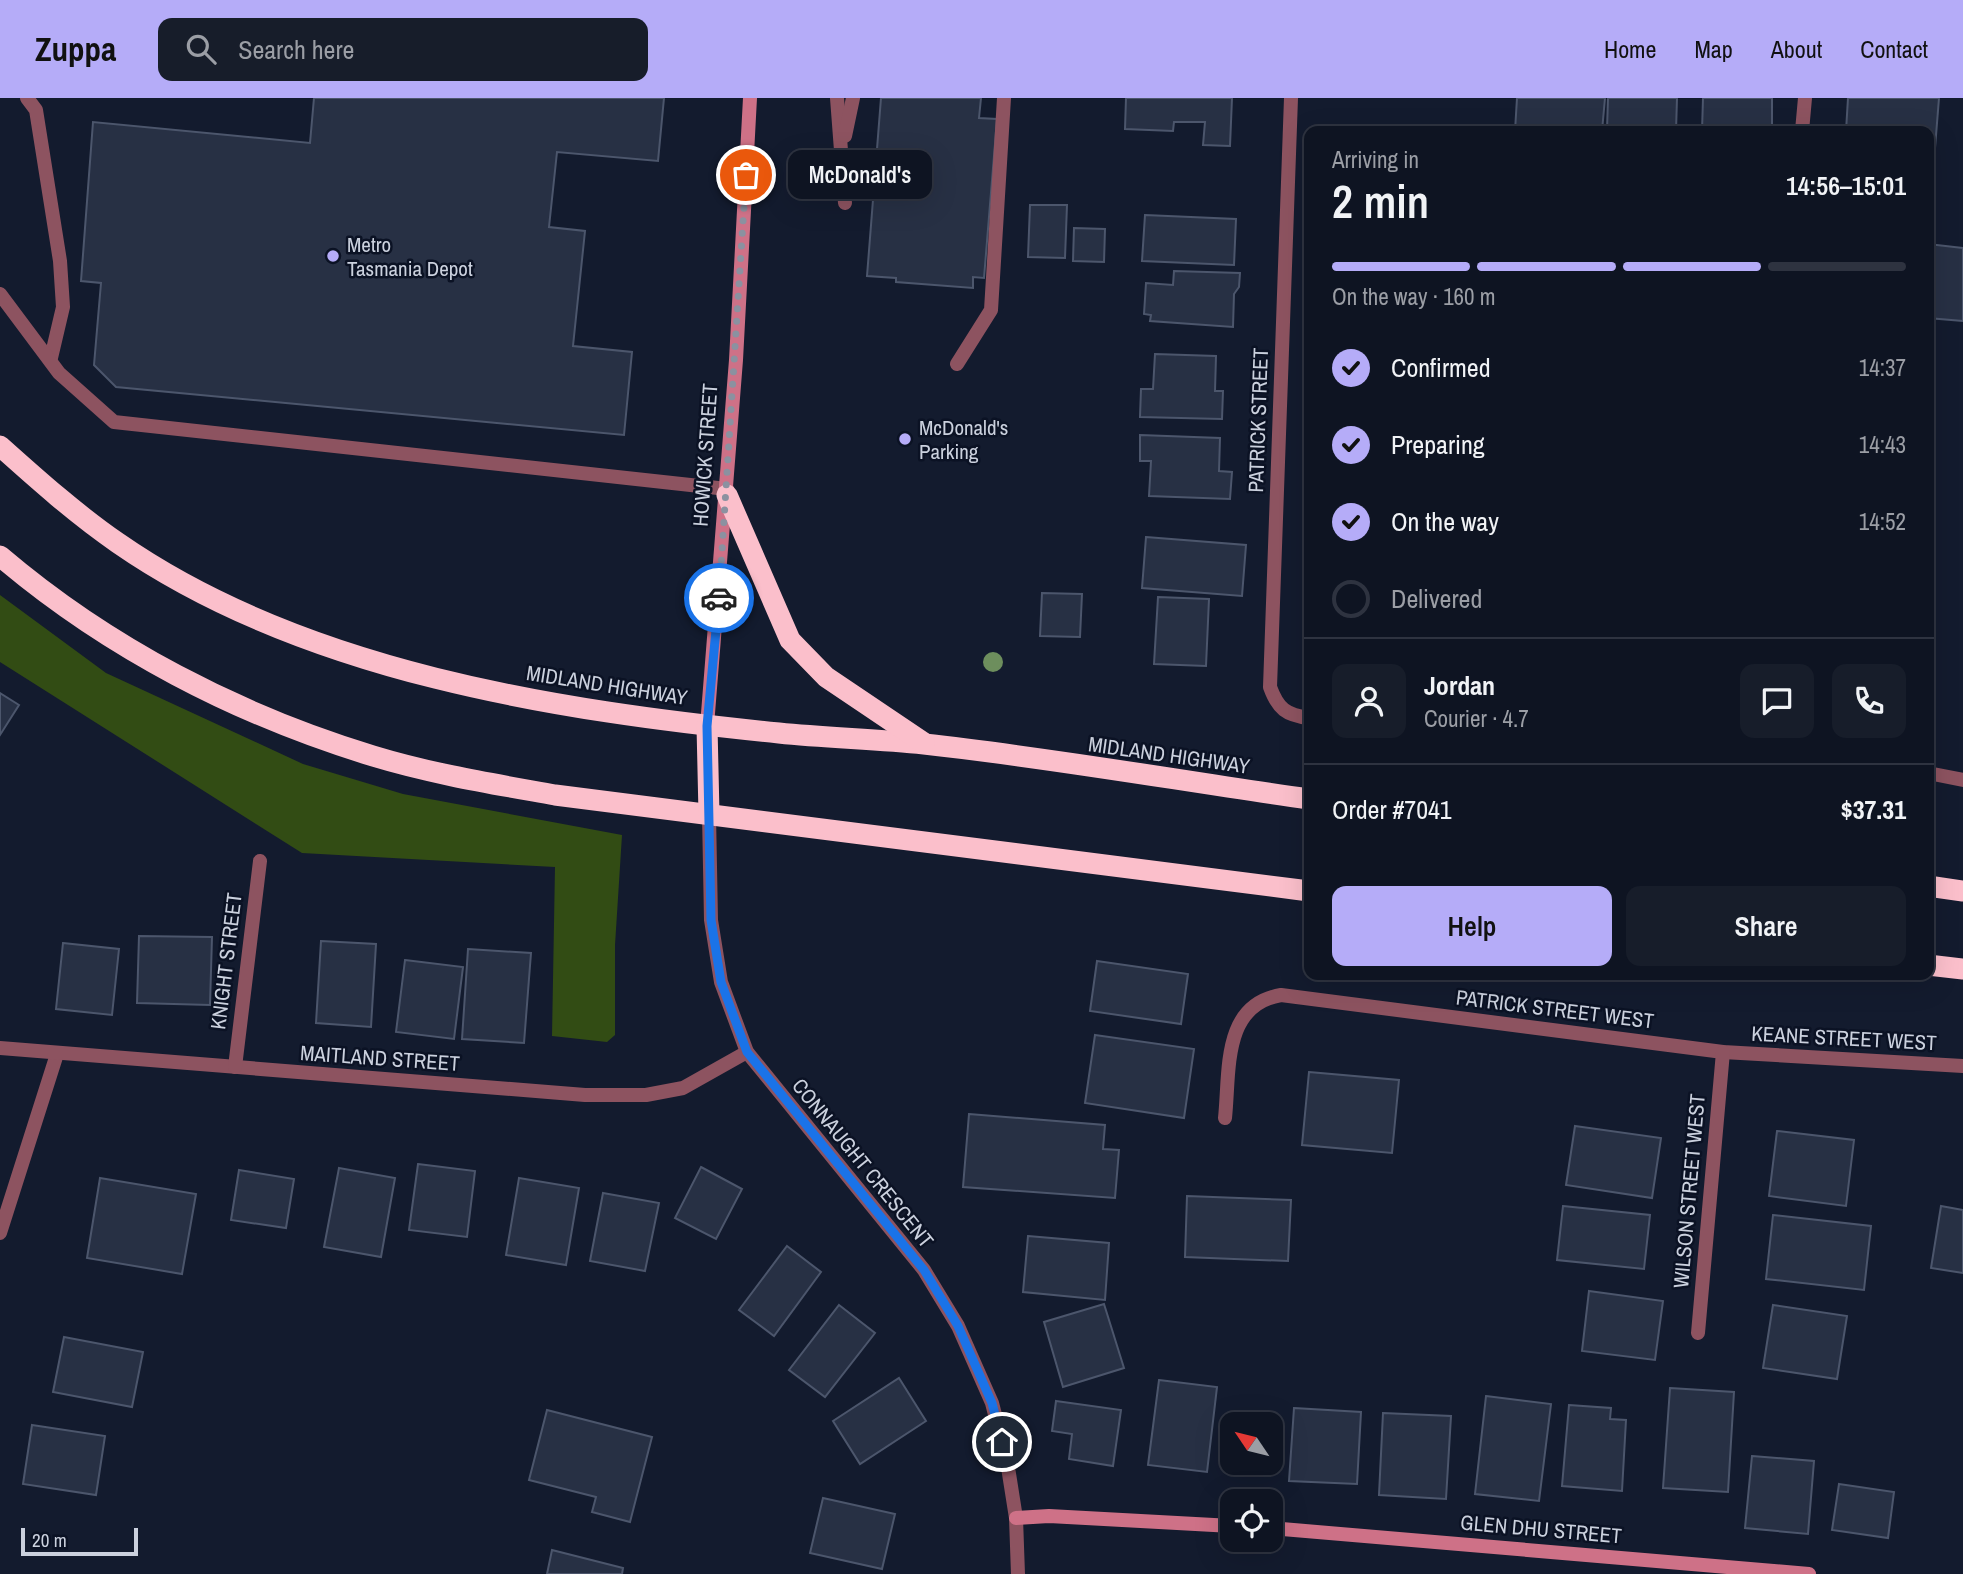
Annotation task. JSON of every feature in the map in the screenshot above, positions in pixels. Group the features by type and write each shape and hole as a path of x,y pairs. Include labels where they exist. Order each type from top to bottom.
{"highway":[{"name":"MIDLAND HIGHWAY","path":"0,446 59,498 120,544 180,580 250,615 321,644 460,686 707,726 925,745 1304,798"},
{"path":"727,492 790,640 826,677 925,745"},
{"path":"0,556 79,615 151,661 219,697 300,732 374,756 460,778 555,795 1304,890"},
{"name":"HOWICK STREET","path":"707,726 709,814"},
{"path":"1934,887 1963,891"},
{"path":"1934,966 1963,969"}],"street":[{"path":"27,98 36,110 60,261 63,307 51,358"},
{"name":"HOWICK STREET","path":"707,726 727,492 750,98"},
{"path":"837,98 845,203"},
{"path":"842,151 853,98"},
{"path":"957,364 992,310 1004,98"},
{"name":"PATRICK STREET","path":"1291,98 1270,687 1277,706 1291,715 1304,717"},
{"path":"1802,126 1805,98"},
{"path":"0,294 51,358 59,373 114,422 727,492"},
{"path":"1934,774 1963,780"},
{"name":"CONNAUGHT CRESCENT","path":"709,814 711,920 721,982 747,1052 924,1270 958,1326 992,1403 1007,1461 1016,1518 1018,1574"},
{"name":"KNIGHT STREET","path":"235,1067 260,861"},
{"name":"PATRICK STREET WEST","path":"1225,1118 1233,1047 1241,1018 1250,1006 1264,998 1281,995 1723,1052"},
{"name":"MAITLAND STREET","path":"0,1048 585,1095 646,1095 683,1088 747,1052"},
{"name":"KEANE STREET WEST","path":"1723,1052 1963,1066"},
{"name":"WILSON STREET WEST","path":"1698,1333 1723,1052"},
{"path":"0,1233 57,1054"},
{"path":"1016,1518 1049,1516 1220,1525"},
{"name":"GLEN DHU STREET","path":"1283,1529 1808,1574"}],"green space":[{"path":"0,595 106,673 303,764 403,794 622,835 615,945 615,1035 607,1042 552,1036 555,867 302,853 0,662"}],"building":[{"name":"Metro Tasmania Depot","path":"314,98 664,98 658,161 557,152 549,227 585,231 573,346 632,352 624,435 116,387 94,365 101,283 81,281 93,122 310,143"},
{"path":"881,98 981,98 979,118 997,119 984,278 973,277 973,288 896,282 896,278 867,276"},
{"path":"1126,98 1232,98 1230,146 1203,145 1205,122 1174,122 1173,131 1125,129"},
{"path":"1517,98 1605,98 1602,126 1515,126"},
{"path":"1608,98 1677,98 1676,126 1607,126"},
{"path":"1703,98 1772,98 1772,126 1702,126"},
{"path":"1848,98 1939,98 1935,148 1934,126 1846,126"},
{"path":"1030,205 1067,205 1065,258 1028,257"},
{"path":"1145,215 1236,219 1234,265 1142,261"},
{"path":"1074,228 1105,229 1104,262 1073,261"},
{"path":"1934,245 1963,248 1963,321 1934,319"},
{"path":"1174,271 1240,273 1239,287 1234,294 1233,327 1150,321 1151,315 1144,314 1146,283 1173,285"},
{"path":"1155,354 1216,356 1215,391 1223,391 1222,419 1140,417 1141,389 1153,389"},
{"path":"1140,435 1220,438 1219,471 1232,472 1230,499 1149,496 1151,461 1140,461"},
{"path":"1146,537 1246,545 1242,596 1142,588"},
{"path":"1042,593 1082,594 1080,637 1040,636"},
{"path":"1158,597 1209,599 1206,666 1154,664"},
{"path":"0,693 19,705 0,735"},
{"path":"139,936 212,937 210,1005 137,1003"},
{"path":"321,941 376,944 371,1027 316,1023"},
{"path":"63,943 119,949 112,1015 56,1009"},
{"path":"468,949 531,953 524,1043 462,1039"},
{"path":"405,960 463,967 454,1039 396,1032"},
{"path":"1097,961 1188,974 1181,1024 1090,1011"},
{"path":"1095,1035 1194,1049 1184,1118 1085,1103"},
{"path":"1309,1072 1399,1080 1392,1153 1302,1145"},
{"path":"969,1114 1105,1125 1103,1149 1119,1150 1115,1198 963,1187"},
{"path":"1575,1126 1661,1138 1652,1198 1566,1185"},
{"path":"1777,1131 1854,1140 1846,1206 1769,1196"},
{"path":"418,1164 475,1171 467,1237 409,1230"},
{"path":"701,1167 742,1189 716,1239 675,1218"},
{"path":"339,1168 395,1178 381,1257 324,1247"},
{"path":"239,1170 294,1179 286,1228 231,1220"},
{"path":"100,1178 196,1194 182,1274 87,1258"},
{"path":"519,1178 579,1188 566,1265 506,1255"},
{"path":"603,1193 659,1203 645,1271 590,1261"},
{"path":"1187,1196 1291,1200 1288,1261 1185,1257"},
{"path":"1563,1206 1650,1215 1644,1269 1557,1260"},
{"path":"1941,1206 1963,1210 1963,1273 1931,1268"},
{"path":"1773,1215 1871,1226 1864,1290 1766,1279"},
{"path":"1028,1236 1109,1243 1105,1300 1023,1292"},
{"path":"787,1246 821,1272 774,1336 739,1310"},
{"path":"1589,1291 1663,1301 1655,1360 1582,1351"},
{"path":"1104,1304 1124,1368 1063,1387 1044,1322"},
{"path":"839,1305 875,1333 825,1397 789,1370"},
{"path":"1773,1305 1847,1316 1837,1379 1763,1368"},
{"path":"64,1337 143,1352 132,1407 53,1392"},
{"path":"899,1378 926,1421 860,1464 833,1421"},
{"path":"1159,1380 1217,1387 1207,1472 1148,1465"},
{"path":"1670,1388 1734,1392 1728,1492 1663,1488"},
{"path":"1486,1396 1551,1404 1539,1501 1475,1494"},
{"path":"1056,1401 1121,1410 1113,1466 1069,1459 1072,1434 1052,1431"},
{"path":"1569,1405 1611,1408 1610,1419 1626,1420 1622,1491 1562,1486"},
{"path":"1294,1408 1361,1412 1357,1484 1289,1481"},
{"path":"547,1410 652,1437 630,1522 592,1512 596,1497 529,1480"},
{"path":"1383,1413 1451,1416 1446,1499 1379,1495"},
{"path":"32,1425 105,1436 96,1495 23,1484"},
{"path":"1752,1456 1814,1461 1808,1534 1745,1528"},
{"path":"1839,1484 1894,1492 1888,1538 1832,1530"},
{"path":"823,1498 895,1514 882,1569 810,1553"},
{"path":"552,1550 623,1568 622,1574 547,1574"}],"way so far":[{"path":"719,598 746,175"}],"place":[{"name":"McDonald's","path":"746,175"},
{"name":"Metro Tasmania Depot","path":"333,256"},
{"name":"McDonald's Parking","path":"905,439"}],"route":[{"path":"719,598 707,726 711,920 721,982 747,1052 924,1270 976,1362 992,1403 1002,1442"}]}
